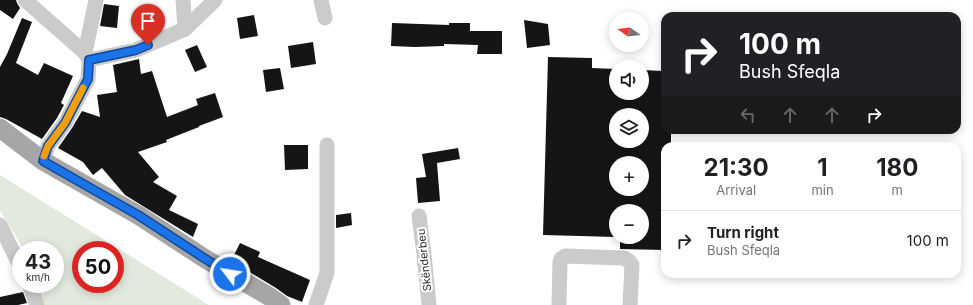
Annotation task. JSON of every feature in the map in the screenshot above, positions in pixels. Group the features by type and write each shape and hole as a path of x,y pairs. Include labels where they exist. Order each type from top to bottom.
{"main road":[{"path":"0,128 43,161 138,215 272,302"}],"street":[{"path":"25,0 87,56 136,50 185,30 215,0"},
{"path":"43,161 48,146 65,123 88,79 87,56 96,0"},
{"path":"183,0 185,30"},
{"path":"321,0 325,18"},
{"path":"316,305 327,272 327,145"},
{"name":"Skënderbeu","path":"419,216 429,305"},
{"path":"0,225 12,250"},
{"path":"559,305 560,262 565,256 624,258 629,261 632,265 630,305"},
{"path":"32,293 37,305"}],"shaded area":[{"path":"0,175 106,241 72,241 72,293 124,293 124,252 209,305 44,305 39,293 64,293 64,241 19,241 0,210"}],"building":[{"path":"0,0 16,0 20,8 13,19 0,10"},
{"path":"104,4 119,6 117,28 100,26"},
{"path":"254,15 258,36 240,39 237,18"},
{"path":"22,18 32,22 16,63 38,75 44,63 73,76 61,103 64,105 42,139 0,117 0,67"},
{"path":"524,20 548,24 550,45 527,48"},
{"path":"392,23 449,25 449,23 470,23 470,31 502,31 502,54 477,54 478,45 444,44 444,46 391,46"},
{"path":"313,42 316,64 291,68 288,46"},
{"path":"197,45 207,67 195,72 185,50"},
{"path":"548,57 592,58 592,68 609,69 609,100 649,100 649,70 661,71 661,134 671,134 671,142 661,142 661,250 620,249 620,244 649,244 649,204 609,204 609,237 543,235"},
{"path":"139,59 141,74 152,71 167,117 198,105 196,99 215,93 223,117 166,140 167,142 138,152 159,177 153,182 177,196 169,210 198,224 193,237 125,195 102,168 93,175 83,162 58,148 82,111 100,117 97,95 117,92 113,65"},
{"path":"280,68 284,89 266,92 263,70"},
{"path":"284,145 308,145 308,169 285,170"},
{"path":"458,148 460,159 437,163 440,201 418,203 416,178 426,177 422,154"},
{"path":"351,213 352,225 336,228 336,215"},
{"path":"240,243 260,252 258,257 310,280 302,302 287,296 231,261"},
{"path":"23,293 27,303 18,305 0,305 0,297"}],"slow traffic":[{"path":"44,156 48,146 65,123 83,88"}],"route":[{"path":"148,45 136,50 89,60 88,79 65,123 48,146 43,161 138,215 230,274"}]}
